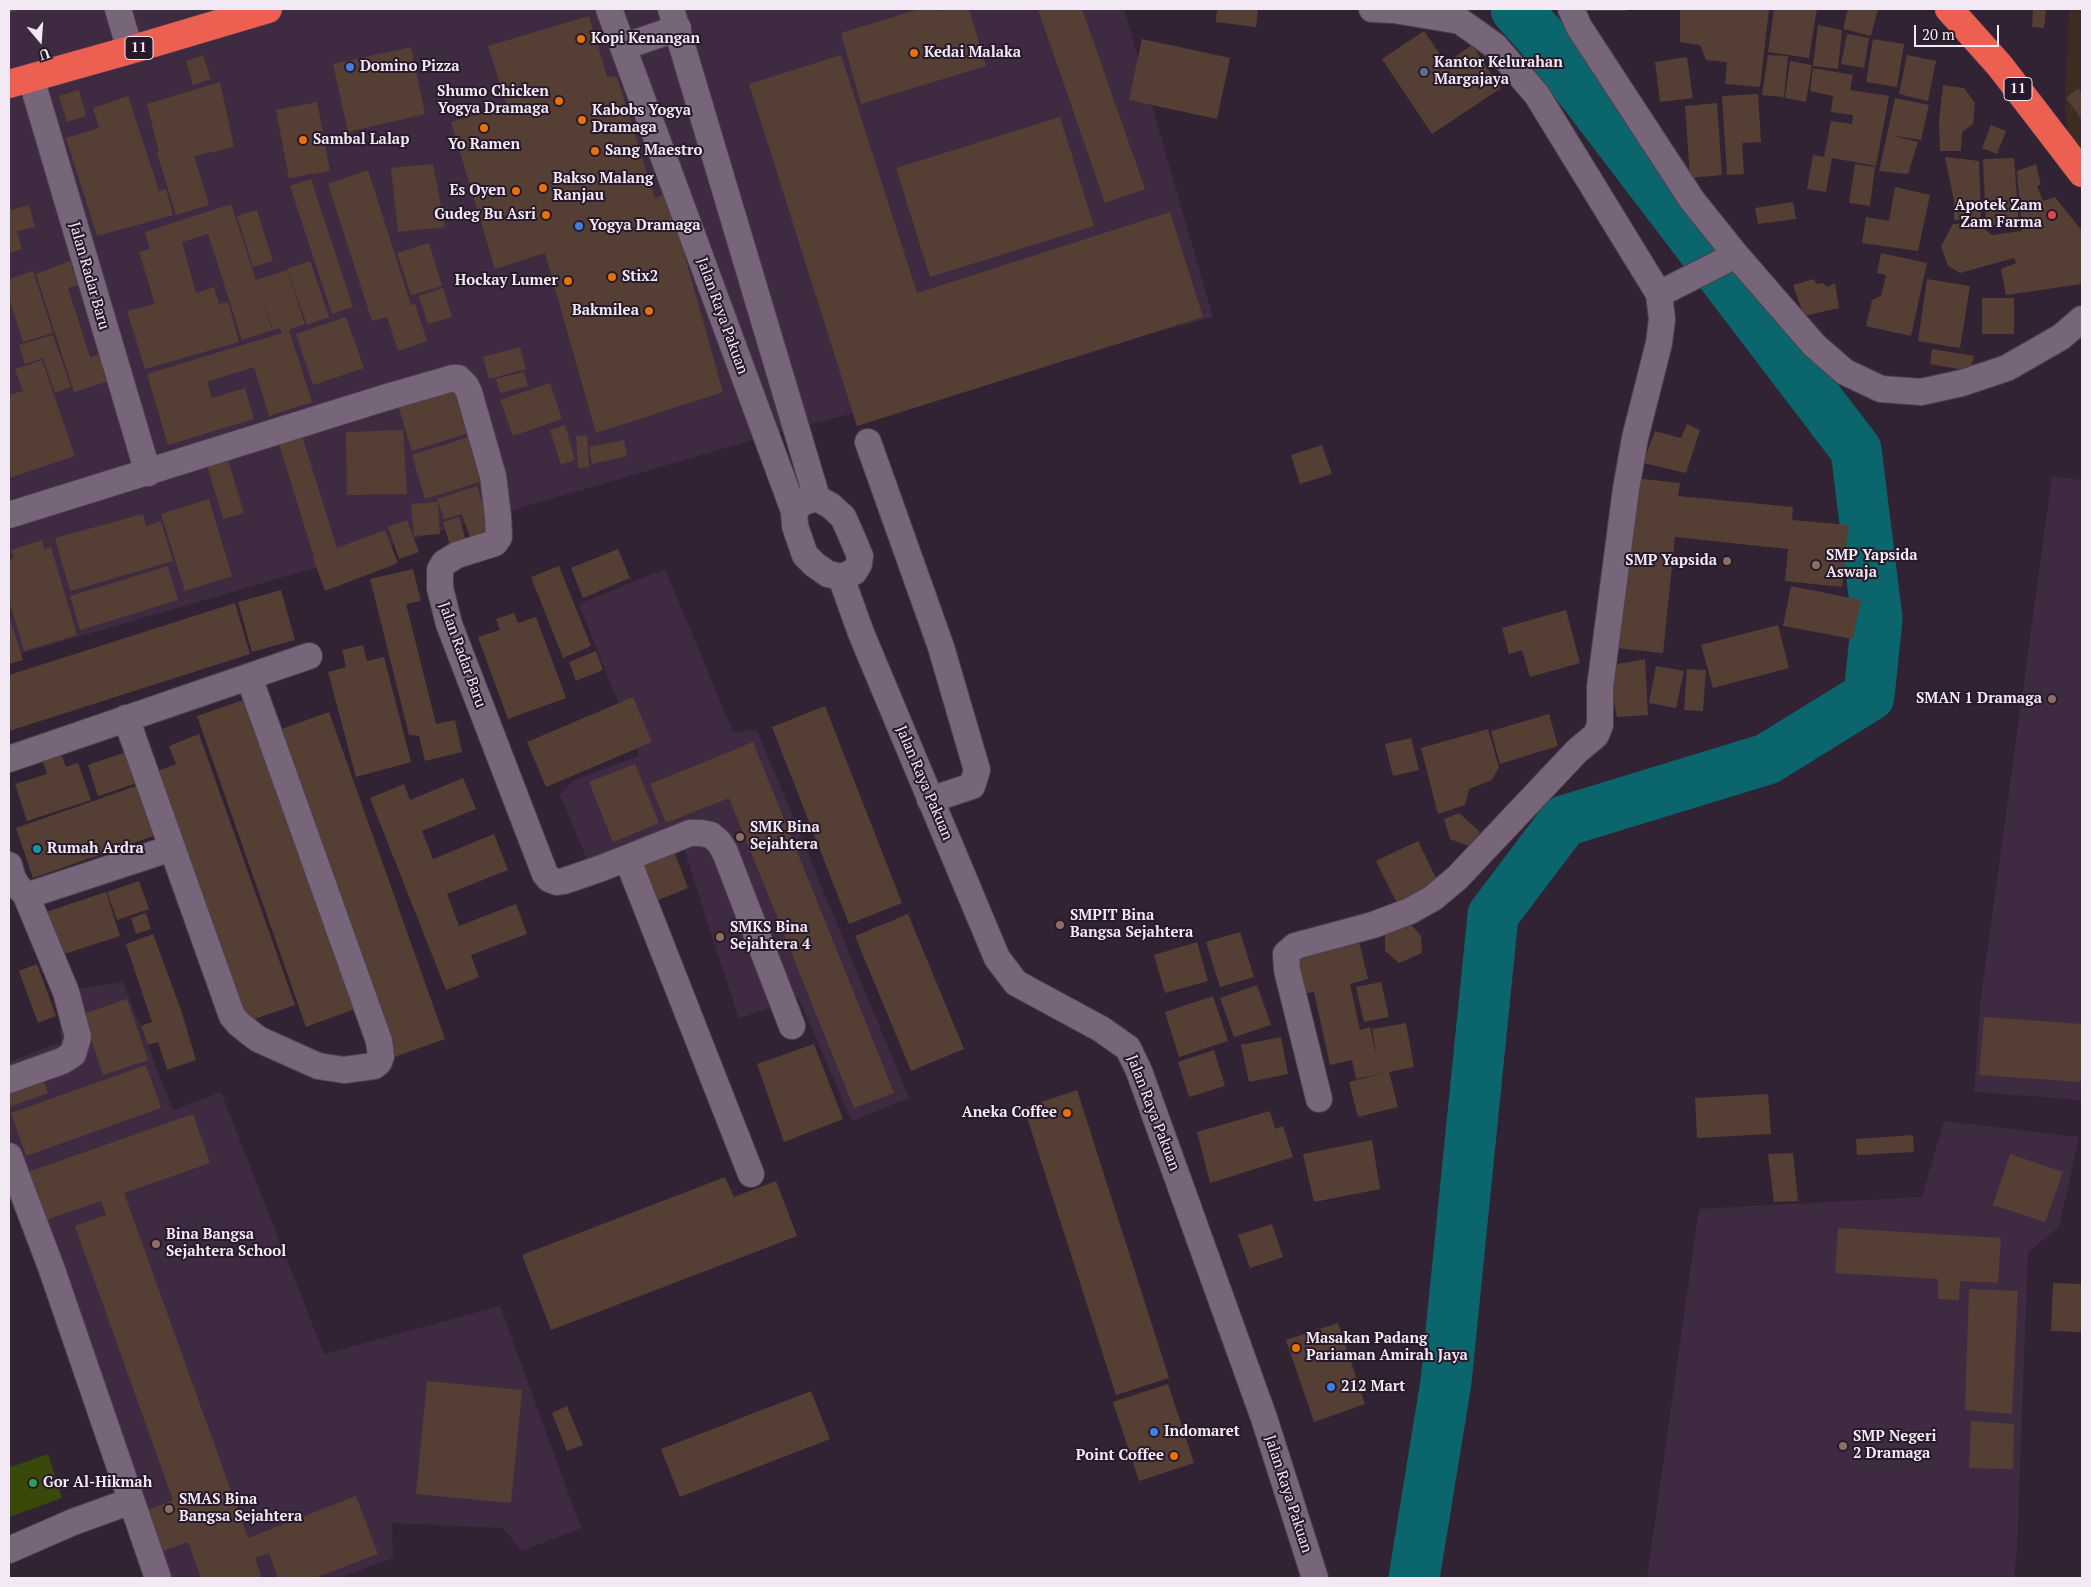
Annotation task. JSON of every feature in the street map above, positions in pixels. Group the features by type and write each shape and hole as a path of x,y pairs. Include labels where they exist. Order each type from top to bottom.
{"highway":[{"name":"11","path":"20,81 268,9"},
{"name":"11","path":"1949,9 2000,66 2082,173"}],"street":[{"path":"118,9 130,50"},
{"name":"Jalan Raya Pakuan","path":"609,9 794,511"},
{"path":"1319,1099 1287,970 1286,954 1295,946 1373,924 1410,911 1434,898 1486,848 1545,785 1596,735 1601,713 1600,687 1626,490 1635,438 1659,343 1665,291 1537,95 1495,46 1460,21 1394,10 1372,9"},
{"path":"1571,9 1579,27 1729,258 1814,345 1846,372 1881,390 1921,392 1962,383 2006,368 2060,337 2082,319"},
{"path":"624,47 675,19 817,498 831,506 843,517 860,556 859,564 848,574 828,574 815,566 805,555 795,526 794,511 804,502 817,498"},
{"name":"Jalan Radar Baru","path":"20,81 148,473"},
{"path":"1665,291 1729,258"},
{"name":"Jalan Radar Baru","path":"9,515 452,378 462,381 468,392 493,476 499,537 496,543 457,555 444,563 440,570 440,588 449,624 545,874 557,882 564,881 690,833 700,832 711,835 719,842 725,852 792,1026"},
{"path":"868,442 941,647 977,770 972,786 930,800"},
{"name":"Jalan Raya Pakuan","path":"848,574 861,633 997,958 1016,983 1101,1029 1128,1048 1139,1071 1264,1418 1315,1578"},
{"path":"9,759 309,656"},
{"path":"126,718 232,1016 251,1035 266,1044 324,1068 344,1070 365,1069 374,1066 382,1056 379,1041 249,677"},
{"path":"25,893 39,892 172,848"},
{"path":"627,858 751,1174"},
{"path":"9,865 13,880 25,893 66,992 78,1037 73,1054 62,1061 9,1080"},
{"path":"9,1156 52,1267 158,1578"},
{"path":"9,1550 73,1522 131,1500"}],"shaded area":[{"path":"9,9 1124,9 1213,317 763,437 9,657"},
{"path":"2069,9 2082,9 2082,158 2071,151 2065,107"},
{"name":"SMAN 1 Dramaga","path":"2052,476 2082,480 2082,1100 1974,1092 1980,1005"},
{"name":"SMK Bina Sejahtera","path":"665,569 733,732 757,730 909,1098 852,1121 798,997 739,1019 683,846 588,862 560,795 574,780 639,756 579,604"},
{"name":"Bina Bangsa Sejahtera School","path":"123,982 173,1110 221,1092 324,1354 500,1306 581,1528 522,1551 503,1528 392,1523 393,1558 338,1578 151,1578 9,1182 9,1062 61,1042 58,992"},
{"name":"SMP Negeri 2 Dramaga","path":"1944,1121 2079,1137 2059,1227 2028,1252 2017,1548 2014,1578 1647,1578 1699,1209 1922,1197"}],"green space":[{"name":"Gor Al-Hikmah","path":"48,1454 62,1498 9,1517 9,1463 11,1467"}],"building":[{"path":"9,9 23,9 9,13"},
{"name":"Kedai Malaka","path":"919,9 939,9 940,11 969,9 986,66 861,104 841,33"},
{"path":"1038,9 1082,9 1145,189 1105,203"},
{"path":"1217,9 1258,9 1256,27 1216,22"},
{"path":"1586,9 1627,9 1627,11 1586,11"},
{"path":"1680,9 1769,9 1760,87 1725,84 1727,62 1706,60 1700,45 1680,42"},
{"path":"1774,9 1817,9 1809,58 1768,52"},
{"path":"1848,9 1878,9 1871,36 1843,29"},
{"path":"2033,9 2046,9 2044,28 2032,27"},
{"name":"Yogya Dramaga","path":"589,16 607,76 617,77 655,198 667,193 723,392 596,433 545,253 495,269 451,122 507,106 488,46"},
{"path":"1818,25 1842,30 1838,69 1813,66"},
{"path":"1424,31 1446,63 1472,45 1501,88 1432,134 1382,59"},
{"path":"1847,34 1869,38 1864,68 1841,64"},
{"path":"1142,39 1230,58 1217,119 1129,100"},
{"path":"1873,39 1904,44 1897,87 1866,82"},
{"path":"411,47 425,114 348,132 333,64"},
{"path":"203,55 211,79 193,85 186,61"},
{"path":"841,55 917,293 1170,212 1203,317 857,426 749,84"},
{"path":"1768,55 1788,56 1784,97 1762,95"},
{"path":"1907,55 1936,61 1928,101 1899,94"},
{"path":"1687,57 1693,98 1660,102 1655,62"},
{"path":"1790,61 1812,65 1806,102 1785,98"},
{"path":"1813,68 1853,75 1850,90 1889,96 1876,166 1832,158 1826,192 1807,189 1813,155 1824,157 1831,121 1852,124 1853,115 1831,112 1833,96 1810,91"},
{"path":"220,82 234,147 194,156 209,205 176,215 157,153 159,152 147,104"},
{"path":"1943,85 1964,88 1975,103 1973,124 1962,132 1961,151 1940,151 1939,121"},
{"path":"2078,88 2082,93 2082,120 2066,98"},
{"path":"79,90 86,116 67,122 59,96"},
{"path":"1758,94 1761,142 1742,143 1744,174 1727,175 1722,96"},
{"path":"128,96 159,191 166,189 173,215 97,236 66,138 99,128 93,108"},
{"path":"1895,98 1929,105 1921,140 1890,135 1918,142 1908,174 1879,171"},
{"name":"Sambal Lalap","path":"317,102 330,171 289,178 276,110"},
{"path":"1717,103 1722,175 1690,178 1685,106"},
{"path":"1060,117 1094,226 930,277 896,168"},
{"path":"1991,125 2006,131 1997,154 1982,148"},
{"path":"1945,157 1979,161 1981,219 1954,220 1954,201"},
{"path":"2014,158 2019,224 1986,226 1983,159"},
{"path":"433,164 445,227 398,232 391,168"},
{"path":"1855,164 1875,167 1870,206 1849,203"},
{"path":"2036,164 2041,185 2037,186 2043,201 2055,197 2082,231 2082,284 2006,295 2001,269 2016,263 2014,258 1960,273 1948,266 1941,246 1953,224 1973,223 1979,225 1992,235 2022,231 2017,171"},
{"path":"368,170 411,305 415,304 427,341 398,351 387,317 372,321 328,184"},
{"path":"311,179 353,307 332,314 290,186"},
{"path":"1895,187 1930,195 1918,251 1862,243 1866,217 1889,221"},
{"path":"9,202 11,210 29,205 35,227 17,231 22,249 9,253"},
{"path":"1793,202 1796,219 1758,224 1755,208"},
{"path":"231,204 256,280 287,270 305,324 289,330 312,402 269,416 254,367 207,382 212,398 245,388 254,419 168,445 147,374 282,333 280,328 273,330 262,296 272,330 242,340 208,234 182,242 196,293 214,287 219,304 228,302 239,342 145,369 127,311 155,304 139,252 150,249 145,232"},
{"path":"257,210 273,261 253,267 237,216"},
{"path":"429,243 442,286 411,295 397,253"},
{"path":"1881,253 1927,263 1911,336 1866,326 1872,300 1881,296 1886,275 1877,273"},
{"path":"70,261 78,285 68,288 90,357 99,354 109,381 74,392 36,274"},
{"path":"310,261 329,317 307,325 287,269"},
{"path":"33,271 53,333 23,342 9,298 9,279"},
{"path":"1814,279 1816,284 1823,283 1827,287 1835,283 1839,308 1804,316 1793,285"},
{"path":"1927,279 1970,286 1960,348 1918,341"},
{"path":"443,288 452,317 428,324 419,296"},
{"path":"1982,298 2014,298 2014,334 1982,334"},
{"path":"346,317 364,368 313,385 296,334"},
{"path":"53,335 71,387 55,393 43,358 25,364 19,345"},
{"path":"520,347 526,369 489,379 483,357"},
{"path":"1932,349 1974,356 1970,371 1930,364"},
{"path":"42,360 75,456 9,478 9,395 23,391 15,369"},
{"path":"524,372 528,386 500,393 496,379"},
{"path":"550,383 562,419 513,436 500,400"},
{"path":"454,387 469,433 412,451 398,405"},
{"path":"1687,424 1700,430 1686,473 1643,463 1655,431 1681,438"},
{"path":"565,425 575,460 561,465 550,430"},
{"path":"403,430 407,494 347,495 346,432"},
{"path":"301,433 337,548 385,530 398,563 325,591 313,558 278,441"},
{"path":"587,435 589,467 578,468 576,436"},
{"path":"472,436 486,480 425,499 412,455"},
{"path":"624,440 627,456 592,464 589,447"},
{"path":"1322,445 1332,474 1300,484 1291,455"},
{"path":"228,460 244,513 223,519 207,465"},
{"name":"SMP Yapsida Aswaja","path":"1634,478 1680,483 1678,496 1793,507 1792,520 1849,525 1842,587 1785,581 1788,549 1675,537 1663,653 1616,648"},
{"path":"477,486 492,533 471,540 462,514 444,519 437,499"},
{"path":"209,499 232,576 185,591 161,514"},
{"path":"438,502 440,534 414,536 411,504"},
{"path":"143,514 146,526 161,521 173,561 70,591 55,538"},
{"path":"459,517 467,544 451,549 443,522"},
{"path":"407,520 419,552 399,559 388,527"},
{"path":"42,540 44,549 51,547 77,635 24,651 9,600 9,560 14,558 11,550"},
{"path":"618,549 630,578 583,598 571,568"},
{"path":"168,566 178,600 80,630 70,596"},
{"path":"559,566 591,646 563,658 531,577"},
{"path":"413,569 421,601 406,604 436,724 455,720 462,752 425,761 419,736 409,735 370,579"},
{"path":"1791,586 1861,600 1853,639 1783,626"},
{"path":"281,590 295,640 252,652 238,602"},
{"path":"235,603 250,654 9,731 9,675"},
{"path":"1566,610 1580,663 1530,677 1522,650 1509,654 1502,628"},
{"path":"514,613 518,623 536,617 566,698 508,719 478,637 500,630 496,619"},
{"path":"9,615 23,660 9,664"},
{"path":"1778,625 1789,668 1713,688 1701,645"},
{"path":"363,645 367,661 384,657 411,762 356,777 328,672 346,667 342,650"},
{"path":"596,651 603,670 576,681 569,662"},
{"path":"1645,659 1648,715 1617,717 1607,666"},
{"path":"1656,666 1684,671 1676,708 1649,703"},
{"path":"1687,669 1706,670 1703,711 1684,710"},
{"path":"633,697 652,742 546,787 527,742"},
{"path":"246,699 355,1009 306,1027 197,716"},
{"path":"825,706 902,903 849,924 772,727"},
{"path":"329,712 445,1039 394,1057 279,730"},
{"path":"1549,714 1558,746 1500,764 1491,731"},
{"path":"1488,729 1499,767 1492,780 1469,789 1465,805 1438,814 1421,748"},
{"path":"199,734 295,1005 246,1022 158,771 176,764 169,746"},
{"path":"1411,738 1419,770 1393,776 1385,744"},
{"path":"753,742 894,1093 854,1108 729,798 666,823 650,784"},
{"path":"132,750 143,781 98,796 88,765"},
{"path":"60,751 66,767 78,763 91,800 27,821 15,784 47,774 41,756"},
{"path":"635,764 659,823 613,842 589,782"},
{"path":"463,778 476,809 422,831 433,859 494,834 508,870 447,894 459,926 516,904 527,934 471,955 479,977 446,990 370,798 404,784 410,800"},
{"path":"142,784 159,834 33,878 16,828"},
{"path":"1459,813 1480,832 1469,846 1450,839 1444,819"},
{"path":"1418,841 1438,882 1397,903 1376,861"},
{"path":"671,843 688,888 651,903 632,859"},
{"path":"139,881 149,909 117,920 107,892"},
{"path":"106,892 120,936 39,962 25,919"},
{"path":"146,913 151,929 136,934 131,918"},
{"path":"908,914 964,1049 911,1071 855,936"},
{"path":"1409,922 1421,936 1422,953 1399,963 1385,951 1385,928"},
{"path":"1240,932 1254,977 1220,987 1206,942"},
{"path":"153,934 181,1010 196,1060 167,1070 158,1042 148,1045 141,1026 152,1022 126,944"},
{"path":"1359,941 1368,979 1350,984 1360,1030 1370,1027 1377,1058 1372,1029 1406,1023 1414,1067 1389,1072 1398,1107 1358,1117 1349,1082 1387,1072 1356,1079 1352,1060 1330,1065 1314,992 1304,994 1295,956"},
{"path":"1197,942 1208,981 1165,993 1154,955"},
{"path":"37,964 56,1016 38,1023 19,971"},
{"path":"1381,982 1389,1017 1364,1022 1356,987"},
{"path":"1257,985 1271,1025 1234,1037 1220,998"},
{"path":"1213,996 1228,1041 1179,1057 1165,1012"},
{"path":"127,999 148,1060 103,1075 83,1014"},
{"path":"1984,1017 2082,1024 2082,1082 1979,1075"},
{"path":"1281,1037 1288,1074 1249,1082 1241,1045"},
{"path":"814,1044 843,1119 784,1142 757,1064"},
{"path":"1214,1050 1225,1086 1189,1097 1178,1062"},
{"path":"146,1065 161,1108 26,1156 11,1113"},
{"path":"40,1071 48,1093 9,1107 9,1082"},
{"path":"1077,1090 1169,1378 1116,1395 1024,1108"},
{"path":"1768,1094 1771,1134 1697,1138 1695,1098"},
{"path":"1270,1111 1275,1129 1283,1126 1293,1157 1210,1183 1197,1132"},
{"path":"193,1114 210,1163 124,1193 248,1538 356,1496 378,1554 315,1578 278,1578 269,1553 255,1558 262,1578 201,1578 188,1542 163,1551 148,1510 173,1500 75,1226 106,1215 101,1201 46,1220 28,1172"},
{"path":"1913,1135 1914,1152 1857,1155 1856,1139"},
{"path":"1372,1140 1380,1189 1314,1202 1303,1154"},
{"path":"1793,1153 1798,1201 1774,1202 1768,1154"},
{"path":"2010,1154 2063,1172 2045,1222 1993,1205"},
{"path":"725,1177 734,1197 776,1181 797,1236 551,1330 522,1255"},
{"path":"1272,1224 1283,1257 1250,1268 1238,1235"},
{"path":"1838,1228 2001,1238 1998,1283 1960,1281 1959,1300 1938,1299 1938,1279 1835,1273"},
{"path":"2053,1283 2082,1284 2082,1332 2051,1331"},
{"path":"1969,1289 2018,1291 2012,1414 1965,1410"},
{"name":"212 Mart","path":"1338,1323 1365,1404 1314,1422 1286,1340"},
{"path":"427,1381 522,1390 511,1503 416,1494"},
{"name":"Indomaret","path":"1168,1384 1194,1463 1139,1481 1113,1402"},
{"path":"811,1391 830,1439 680,1497 661,1449"},
{"path":"567,1406 583,1445 567,1451 552,1413"},
{"path":"1971,1421 2014,1424 2013,1469 1969,1468"}],"waterway":[{"path":"1414,1578 1446,1382 1493,915 1564,821 1767,759 1869,696 1877,619 1856,450 1541,37 1516,9"}],"place":[{"name":"Kopi Kenangan","path":"581,39"},
{"name":"Kedai Malaka","path":"914,53"},
{"name":"Domino Pizza","path":"350,67"},
{"name":"Kantor Kelurahan Margajaya","path":"1424,72"},
{"name":"Shumo Chicken Yogya Dramaga","path":"559,101"},
{"name":"Kabobs Yogya Dramaga","path":"582,120"},
{"name":"Yo Ramen","path":"484,128"},
{"name":"Sambal Lalap","path":"303,140"},
{"name":"Sang Maestro","path":"595,151"},
{"name":"Bakso Malang Ranjau","path":"543,188"},
{"name":"Es Oyen","path":"516,191"},
{"name":"Gudeg Bu Asri","path":"546,215"},
{"name":"Apotek Zam Zam Farma","path":"2052,215"},
{"name":"Yogya Dramaga","path":"579,226"},
{"name":"Stix2","path":"612,277"},
{"name":"Hockay Lumer","path":"568,281"},
{"name":"Bakmilea","path":"649,311"},
{"name":"SMP Yapsida","path":"1727,561"},
{"name":"SMP Yapsida Aswaja","path":"1816,565"},
{"name":"SMAN 1 Dramaga","path":"2052,699"},
{"name":"SMK Bina Sejahtera","path":"740,837"},
{"name":"Rumah Ardra","path":"37,849"},
{"name":"SMPIT Bina Bangsa Sejahtera","path":"1060,925"},
{"name":"SMKS Bina Sejahtera 4","path":"720,937"},
{"name":"Aneka Coffee","path":"1067,1113"},
{"name":"Bina Bangsa Sejahtera School","path":"156,1244"},
{"name":"Masakan Padang Pariaman Amirah Jaya","path":"1296,1348"},
{"name":"212 Mart","path":"1331,1387"},
{"name":"Indomaret","path":"1154,1432"},
{"name":"SMP Negeri 2 Dramaga","path":"1843,1446"},
{"name":"Point Coffee","path":"1174,1456"},
{"name":"Gor Al-Hikmah","path":"33,1483"},
{"name":"SMAS Bina Bangsa Sejahtera","path":"169,1509"}]}
